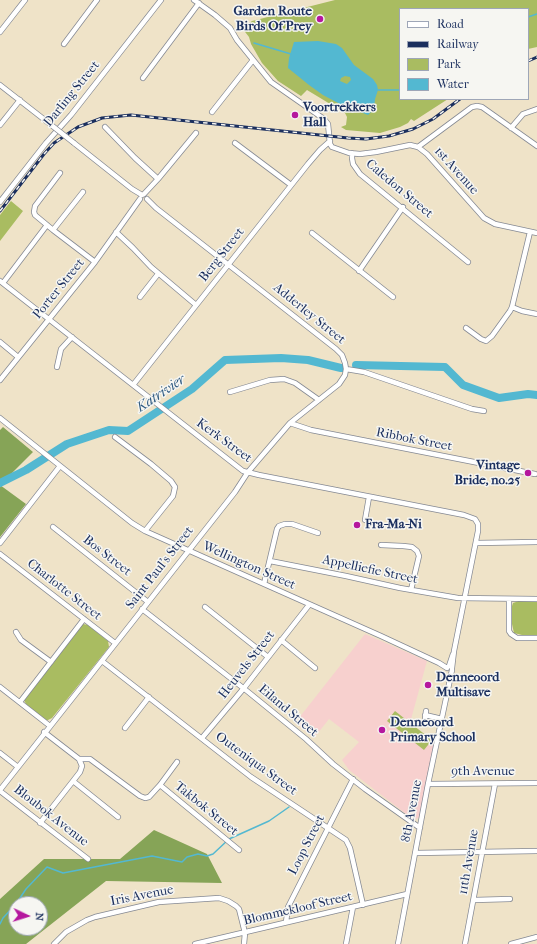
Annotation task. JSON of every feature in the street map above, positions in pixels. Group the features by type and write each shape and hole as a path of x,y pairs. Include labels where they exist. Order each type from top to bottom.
{"street":[{"path":"0,32 26,0"},
{"path":"64,44 97,0"},
{"name":"Darling Street","path":"0,202 46,143 76,109 161,0"},
{"path":"194,0 216,15 230,28 262,73 277,88 324,119 328,124 330,141"},
{"path":"143,78 199,3"},
{"path":"212,112 253,60"},
{"name":"Adderley Street","path":"0,85 336,349 342,355 346,369"},
{"path":"0,125 20,100"},
{"path":"418,147 474,106 482,107 537,146"},
{"path":"511,128 523,114 537,109"},
{"path":"105,127 134,158 158,179"},
{"name":"Porter Street","path":"0,380 196,133"},
{"name":"Caledon Street","path":"330,141 332,147 352,153 354,164 360,174 468,262"},
{"name":"Berg Street","path":"134,384 291,185 317,153 330,141"},
{"path":"235,143 291,185"},
{"name":"1st Avenue","path":"352,153 369,154 410,145 418,147 427,154 484,218 495,224 537,233"},
{"path":"60,174 35,206 35,215 47,226 95,262"},
{"path":"53,230 83,192"},
{"path":"359,271 402,208"},
{"path":"1,282 47,226"},
{"path":"116,232 158,274 196,305"},
{"path":"466,328 481,339 486,340 492,336 500,326 512,307 530,232"},
{"path":"312,233 393,297"},
{"path":"140,297 158,274"},
{"name":"Kerk Street","path":"1,282 134,384 240,469 248,472 470,517 475,519 478,524"},
{"path":"512,307 537,314"},
{"path":"57,367 62,349 72,337"},
{"path":"0,342 18,357"},
{"path":"346,369 364,372 472,409 484,411"},
{"name":"Saint Paul's Street","path":"0,791 44,732 102,662 115,643 235,492 248,472 290,423 339,384 345,375 346,369"},
{"path":"230,392 270,380 284,379 295,382 319,400"},
{"name":"Wellington Street","path":"0,418 132,523 145,531 450,669"},
{"name":"Ribbok Street","path":"290,423 311,430 535,474"},
{"path":"115,437 151,464 171,481 175,487 173,496 145,531"},
{"path":"0,543 60,466"},
{"path":"365,520 369,497"},
{"name":"8th Avenue","path":"398,944 428,784 449,683 450,669 476,542 478,524"},
{"path":"264,584 277,529 281,525 296,525 318,533"},
{"name":"Bos Street","path":"53,527 148,602"},
{"path":"476,542 537,542"},
{"path":"381,545 412,547 417,551 418,556 411,590"},
{"name":"Charlotte Street","path":"0,554 115,643"},
{"name":"Appelliefie Street","path":"270,561 411,590 465,598 537,599"},
{"path":"509,599 510,632 517,638 537,638"},
{"name":"Heuvels Street","path":"202,738 244,688 309,605"},
{"path":"205,607 268,657"},
{"name":"Eiland Street","path":"142,609 244,688 353,779 420,828"},
{"path":"20,702 84,619"},
{"path":"16,632 21,640 51,662"},
{"path":"281,640 315,668"},
{"name":"Outeniqua Street","path":"102,662 251,777 344,838 350,848 363,905"},
{"path":"0,687 50,726"},
{"path":"125,728 149,697"},
{"path":"425,715 442,718"},
{"path":"40,823 81,769 79,759 44,732"},
{"path":"0,753 18,767"},
{"name":"Takbok Street","path":"79,759 90,759 143,798 148,797 160,785 177,762"},
{"name":"Loop Street","path":"286,922 288,907 353,779"},
{"path":"73,781 118,817"},
{"name":"9th Avenue","path":"428,784 537,783"},
{"name":"11th Avenue","path":"465,944 474,900 481,852 495,784"},
{"name":"Takbok Street","path":"160,785 239,850"},
{"name":"Bloubok Avenue","path":"0,791 88,859"},
{"path":"416,853 537,851"},
{"name":"Blommekloof Street","path":"195,944 407,894"},
{"name":"Iris Avenue","path":"54,944 66,932 91,919 159,902 219,898 228,901 239,909 245,933 244,944"},
{"path":"474,900 510,899"},
{"path":"346,944 353,907"},
{"path":"511,944 537,937"}],"shaded area":[{"name":"Denneoord Primary School","path":"365,634 427,661 410,723 434,742 420,817 414,820 349,770 342,760 359,742 329,719 314,738 295,723"}],"green space":[{"path":"335,0 537,0 537,47 529,49 529,8 399,8 399,100 446,100 414,121 411,119 408,123 400,127 380,133 346,130 341,127 346,125 347,117 345,113 307,90 301,96 278,81 262,63 251,44 249,37 242,28 252,21"},
{"path":"11,201 23,211 0,241 0,215"},
{"path":"3,427 33,452 0,485 0,430"},
{"path":"0,485 26,504 0,537"},
{"path":"519,601 537,601 537,635 522,635 514,633 512,624 512,606 513,603"},
{"path":"83,624 88,625 108,641 109,647 52,718 45,720 26,704 24,700"},
{"path":"395,711 432,740 424,750 387,721"},
{"path":"154,830 207,854 222,883 106,881 48,927 48,896 8,896 8,936 36,936 26,944 0,944 0,899 44,859 120,859"}],"water":[{"path":"318,41 336,44 342,48 354,65 373,79 377,85 378,90 374,109 368,115 340,104 323,95 288,68 289,58 294,42","holes":["345,76 350,77 351,80 347,84 340,81 341,78"]}],"waterway":[{"path":"529,17 537,14"},
{"path":"254,43 291,54"},
{"path":"378,90 399,90"},
{"name":"Katrivier","path":"0,483 26,470 67,444 109,430 128,431 192,389 225,360 281,358 308,360 341,368"},
{"name":"Katrivier","path":"356,365 445,367 463,385 499,398 528,394 537,395"},
{"path":"21,896 47,867 63,873 152,856 182,862 187,857 198,854 207,856 213,854 229,839 269,821 289,807"},
{"path":"0,924 8,913"}],"railway":[{"path":"529,61 537,57"},
{"path":"0,211 54,143 78,127 102,118 131,115 366,139 389,136 413,129 433,119 459,100"}],"place":[{"name":"Garden Route Birds Of Prey","path":"320,19"},
{"name":"Voortrekkers Hall","path":"295,115"},
{"name":"Vintage Bride, no.25","path":"528,473"},
{"name":"Fra-Ma-Ni","path":"357,525"},
{"name":"Denneoord Multisave","path":"428,685"},
{"name":"Denneoord Primary School","path":"382,730"}]}
